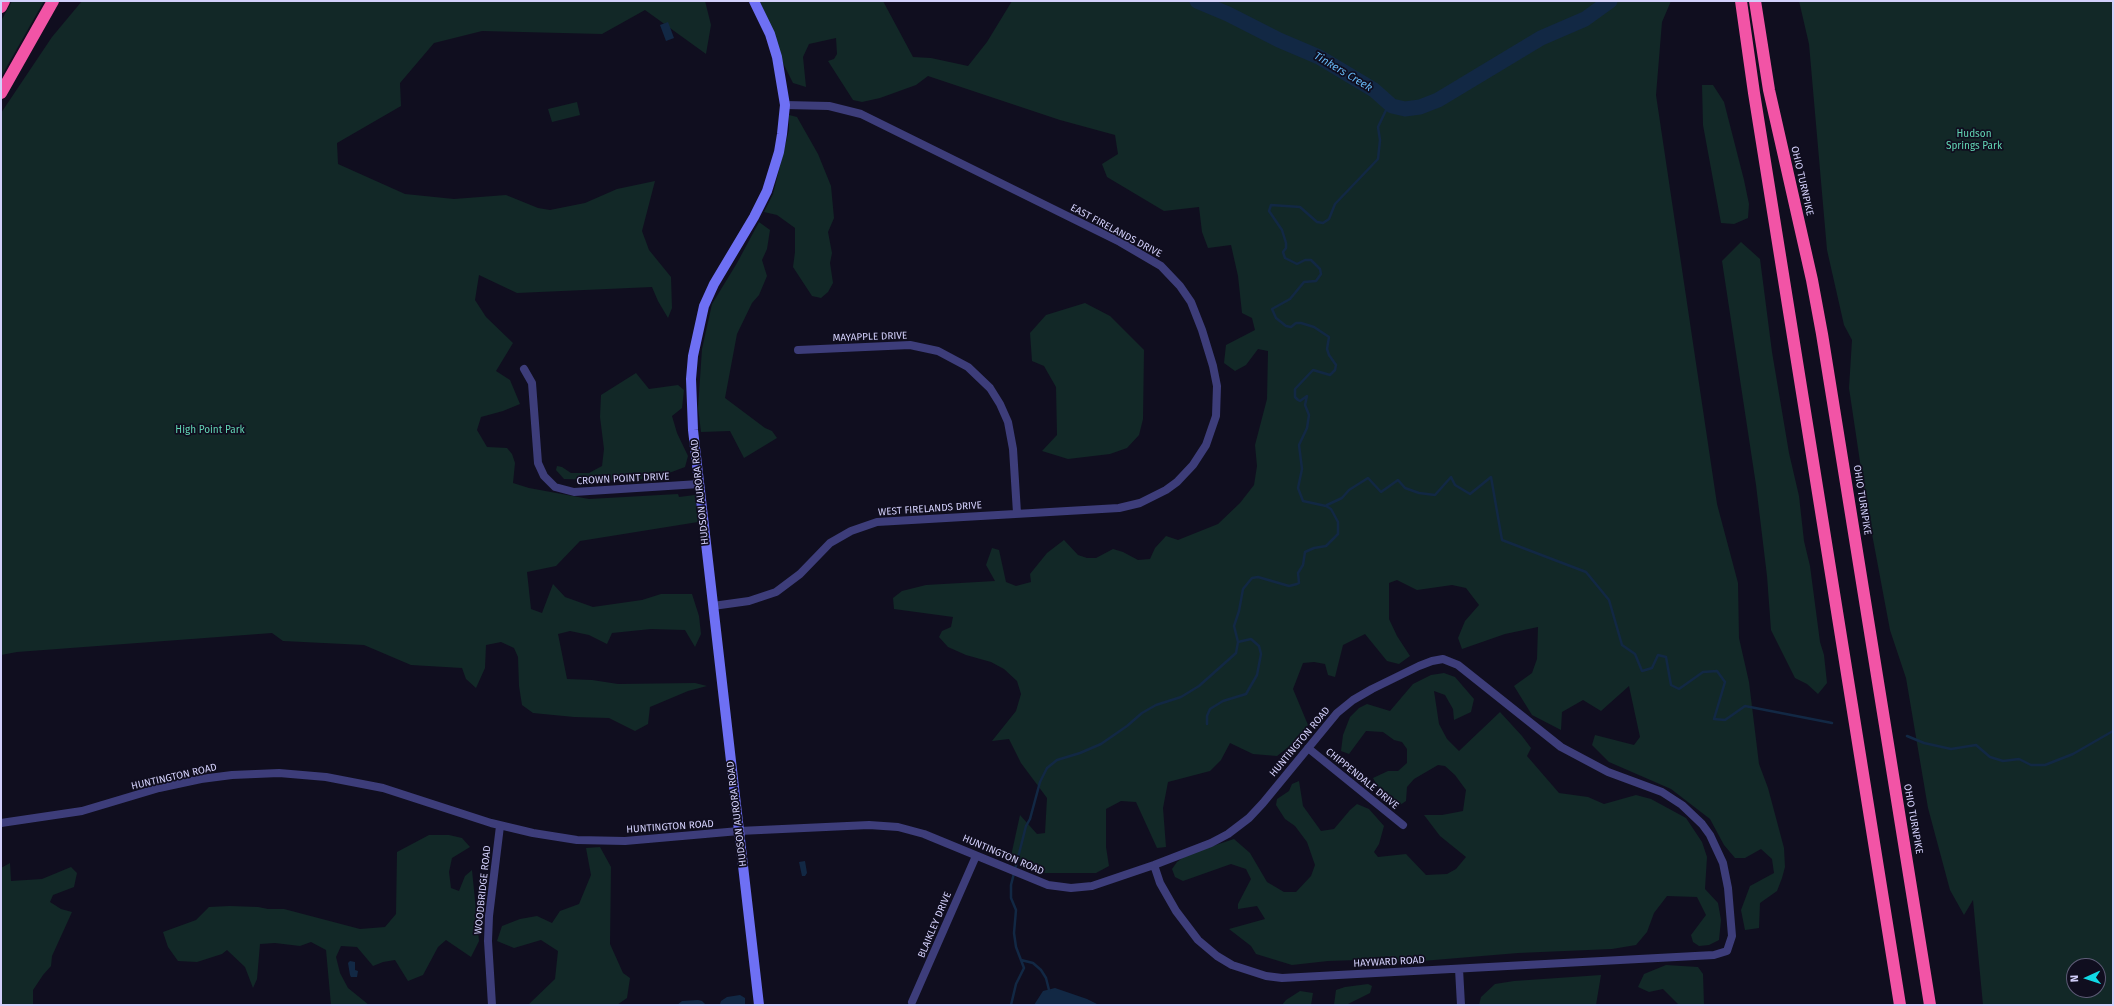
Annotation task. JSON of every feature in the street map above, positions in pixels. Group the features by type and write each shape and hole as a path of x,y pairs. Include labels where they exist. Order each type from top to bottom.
{"highway":[{"path":"1,7 4,1"},
{"path":"1,93 53,1"},
{"path":"1741,1 1756,108 1900,1005"},
{"name":"OHIO TURNPIKE","path":"1754,1 1769,90 1812,280 1822,334 1930,1005"}],"street":[{"name":"HUDSON AURORA ROAD","path":"754,1 767,29 777,57 785,104 779,152 767,191 754,217 714,284 704,306 697,331 691,379 699,484 759,1005"},
{"name":"EAST FIRELANDS DRIVE","path":"785,104 829,106 861,114 1147,256 1161,266 1180,286 1191,302 1214,366 1217,386 1217,402 1212,429 1206,445 1193,465 1177,482 1163,492 1140,503 1119,508 1102,509"},
{"name":"MAYAPPLE DRIVE","path":"798,350 910,345 938,350 968,367 990,388 1000,404 1008,422 1013,449 1017,514"},
{"name":"CROWN POINT DRIVE","path":"524,369 532,383 538,463 544,476 555,486 574,492 699,484"},
{"name":"WEST FIRELANDS DRIVE","path":"713,606 749,601 776,592 800,574 830,544 851,530 867,525 892,520 1102,509"},
{"name":"HUNTINGTON ROAD","path":"1,823 82,811 159,788 201,779 232,775 279,774 326,777 383,788 500,826 550,836 600,841 656,839 739,831 869,825 898,827 924,834 1048,885 1071,888 1104,883 1211,843 1240,825 1263,803 1338,712 1354,700 1432,661 1443,659 1450,661 1561,747 1596,766 1662,792 1682,805 1702,824 1718,850 1723,863 1728,888 1732,936 1727,951 1721,954 1679,957"},
{"name":"CHIPPENDALE DRIVE","path":"1308,748 1403,825"},
{"name":"WOODBRIDGE ROAD","path":"492,1005 488,948 489,922 491,887 500,826"},
{"name":"BLAIKLEY DRIVE","path":"912,1002 976,856"},
{"name":"HAYWARD ROAD","path":"1154,865 1166,894 1191,932 1217,956 1247,971 1282,978 1679,957"},
{"path":"1459,969 1461,1005"}],"green space":[{"path":"12,1 44,1 1,77 1,21"},
{"name":"High Point Park","path":"82,1 705,1 711,25 706,54 645,10 602,34 482,31 434,43 400,83 401,106 337,143 338,164 405,194 454,199 506,195 538,208 550,210 585,203 617,189 655,181 642,231 649,250 671,277 672,308 668,318 652,287 517,293 479,275 475,300 486,317 513,343 496,371 510,380 520,404 503,411 481,417 477,430 487,447 507,448 512,454 515,463 513,483 529,488 589,499 678,494 679,497 695,495 698,522 580,541 556,566 527,572 531,609 542,613 553,584 565,597 593,607 642,600 661,594 692,594 699,616 701,634 695,647 685,630 651,629 612,633 607,644 589,635 570,631 558,634 567,679 592,680 618,684 695,683 707,686 688,691 650,707 648,724 635,731 609,718 574,717 533,713 522,705 519,686 518,657 514,648 501,642 486,645 485,668 476,688 466,679 462,668 411,665 364,645 283,641 272,633 17,652 1,655 1,113 52,37"},
{"path":"760,1 883,1 913,57 931,58 968,66 987,42 1012,1 1671,1 1662,22 1656,95 1717,504 1738,583 1739,638 1749,682 1759,764 1768,788 1784,848 1785,867 1782,878 1777,891 1760,903 1759,928 1745,930 1741,910 1750,886 1774,873 1772,859 1761,849 1745,858 1735,858 1724,845 1710,819 1671,789 1609,762 1592,745 1595,735 1634,745 1640,737 1629,686 1601,711 1583,700 1562,712 1561,730 1532,715 1514,686 1532,673 1537,659 1538,627 1505,634 1462,649 1458,638 1465,621 1479,605 1466,588 1452,585 1417,590 1397,580 1389,583 1389,619 1397,636 1410,656 1399,664 1387,661 1365,634 1343,645 1335,677 1328,675 1325,664 1314,662 1303,663 1293,689 1308,725 1296,741 1277,756 1253,754 1230,743 1221,760 1210,771 1168,782 1163,808 1166,847 1157,848 1136,802 1121,801 1106,809 1106,847 1109,866 1096,873 1042,873 1011,856 1020,815 1037,834 1045,833 1047,798 1021,763 1009,739 992,741 1016,711 1021,694 1017,681 1004,669 991,662 966,655 948,647 939,637 942,631 951,627 953,617 894,609 893,598 902,591 926,585 995,581 986,565 992,548 999,550 1006,582 1016,586 1031,582 1030,574 1047,553 1064,540 1078,555 1087,558 1096,558 1113,549 1123,552 1138,560 1150,559 1155,548 1166,536 1178,540 1218,524 1240,503 1254,485 1257,466 1255,445 1267,399 1268,351 1258,349 1246,365 1235,371 1224,363 1226,345 1255,330 1252,318 1242,313 1238,276 1231,245 1208,248 1202,232 1199,207 1164,211 1107,177 1102,164 1118,154 1115,135 1060,120 928,76 916,85 880,98 862,102 853,100 828,61 834,59 837,54 836,38 809,44 803,57 806,87 793,83 780,57 771,27"},
{"name":"Hudson Springs Park","path":"1799,1 2113,1 2113,1005 1983,1005 1973,900 1964,915 1950,890 1928,808 1906,678 1890,630 1866,502 1849,388 1852,340 1844,325 1827,250 1809,44"},
{"path":"1702,85 1713,85 1724,102 1744,180 1749,204 1748,218 1734,224 1721,223 1703,125"},
{"path":"577,102 580,115 552,122 548,109"},
{"path":"789,115 797,117 818,154 831,186 834,218 828,232 832,253 830,263 833,283 828,292 821,298 812,296 793,267 795,252 795,228 777,215 764,212 773,194 789,130"},
{"path":"759,222 770,230 767,249 762,260 767,276 759,295 752,303 737,334 725,398 765,428 772,431 777,438 744,458 730,431 701,432 698,408 702,349 712,304 737,263"},
{"path":"1741,242 1760,259 1772,352 1789,453 1799,496 1804,541 1810,566 1820,642 1824,655 1827,683 1818,694 1807,684 1795,678 1771,630 1767,576 1756,485 1722,261"},
{"path":"1085,303 1110,316 1144,350 1143,419 1139,435 1127,448 1110,454 1068,459 1042,451 1057,435 1056,387 1044,366 1032,361 1030,333 1046,315"},
{"path":"636,373 649,389 678,385 684,390 682,408 672,416 677,433 688,456 685,467 661,476 629,481 564,479 556,470 557,466 562,467 571,473 589,473 602,466 604,449 600,417 601,395"},
{"path":"1444,673 1455,677 1474,699 1471,712 1454,720 1453,709 1445,695 1434,691 1439,724 1447,739 1459,751 1500,712 1531,748 1527,756 1559,793 1588,797 1604,804 1636,795 1651,799 1686,818 1702,842 1707,857 1705,889 1718,903 1721,920 1719,940 1709,945 1699,946 1693,942 1691,935 1706,915 1697,897 1667,896 1654,913 1647,932 1636,945 1612,949 1518,953 1410,962 1358,960 1328,961 1292,965 1256,954 1251,946 1229,929 1265,919 1257,906 1238,909 1238,904 1251,879 1246,869 1231,864 1183,881 1175,877 1172,869 1177,862 1186,855 1234,839 1250,853 1267,882 1284,892 1296,892 1311,876 1315,865 1307,842 1295,826 1285,819 1276,805 1277,799 1289,791 1292,784 1299,781 1303,806 1321,831 1334,829 1357,804 1369,809 1384,826 1379,844 1374,852 1378,857 1406,854 1426,875 1447,874 1456,869 1466,857 1440,836 1424,815 1442,815 1463,811 1466,790 1455,775 1445,766 1438,765 1414,779 1407,787 1406,801 1400,805 1393,804 1385,800 1373,778 1388,771 1398,771 1407,763 1407,749 1402,742 1394,740 1383,732 1366,731 1349,754 1341,751 1343,735 1350,717 1359,708 1367,704 1390,711 1413,684 1431,675"},
{"path":"429,835 449,835 462,838 470,847 452,858 449,872 451,888 459,891 465,876 472,870 479,941 471,957 446,940 438,947 423,975 408,981 395,960 383,962 373,966 357,947 341,946 336,957 340,973 348,988 369,1005 331,1005 326,950 311,942 300,946 275,943 260,944 257,979 253,988 245,967 227,950 222,954 197,962 178,961 168,947 163,932 196,920 209,907 230,906 284,909 360,929 385,927 396,914 397,852"},
{"path":"600,847 611,867 610,944 623,973 630,978 627,998 617,1005 528,1005 555,979 558,951 541,940 514,948 497,941 502,926 520,919 537,916 552,923 560,911 579,904 591,875 586,848"},
{"path":"10,863 11,881 42,879 71,867 77,873 74,887 53,895 50,902 61,909 72,912 52,956 51,966 33,990 33,1005 1,1005 1,868"},
{"path":"1666,965 1698,967 1703,974 1704,1005 1679,1005 1663,989 1649,992 1638,987 1644,974"},
{"path":"1601,975 1596,1005 1479,1005 1481,997 1495,984 1514,981"},
{"path":"1368,984 1372,986 1370,993 1346,1005 1334,1005 1336,990 1345,987"},
{"path":"1300,991 1313,993 1311,1005 1282,1005 1286,1000"}],"water":[{"path":"668,22 674,38 666,41 660,25"},
{"path":"805,861 807,873 805,876 802,876 799,862"},
{"path":"350,961 355,962 355,970 358,971 357,977 351,977 350,975 348,963"},
{"path":"1055,988 1087,999 1099,1005 1034,1005 1043,991"},
{"path":"740,995 745,998 745,1005 720,1004 721,1001 727,997"},
{"path":"682,1001 702,1001 706,1005 677,1005"}],"waterway":[{"name":"Tinkers Creek","path":"1197,1 1228,14 1279,40 1319,57 1374,90 1392,106 1405,109 1420,107 1438,100 1541,38 1585,19 1610,1"},
{"path":"1011,1005 1016,984 1024,968 1016,947 1014,933 1016,910 1011,898 1011,885 1026,826 1030,819 1040,782 1047,768 1057,760 1080,753 1101,744 1127,726 1142,713 1156,705 1181,697 1199,686 1236,653 1238,642 1234,626 1239,611 1243,589 1252,578 1258,577 1289,586 1299,583 1298,573 1303,565 1305,552 1314,548 1326,546 1338,534 1338,522 1331,509 1326,506 1303,501 1298,488 1302,469 1299,445 1307,428 1309,415 1305,405 1307,396 1300,401 1298,400 1295,397 1295,389 1313,370 1330,375 1335,370 1336,365 1327,349 1329,337 1314,327 1301,323 1296,323 1291,327 1286,326 1276,318 1272,309 1290,299 1304,282 1316,281 1321,274 1320,269 1311,260 1305,260 1297,264 1285,258 1283,252 1286,248 1286,243 1282,230 1269,211 1271,205 1300,207 1317,222 1323,223 1329,219 1335,204 1378,159 1380,140 1378,127 1387,108"},
{"path":"1327,505 1342,498 1349,490 1368,478 1381,492 1398,480 1405,488 1419,493 1435,495 1451,477 1455,485 1470,494 1491,477 1502,540 1586,572 1609,600 1622,645 1635,654 1642,671 1652,668 1658,655 1666,657 1671,685 1679,689 1703,672 1717,671 1725,682 1714,719 1725,720 1745,706 1832,723"},
{"path":"1207,724 1207,716 1210,709 1223,701 1246,694 1257,675 1261,654 1259,646 1251,639 1238,642"},
{"path":"1907,736 1924,743 1951,749 1976,745 1990,757 2003,761 2019,759 2031,765 2045,765 2073,754 2113,731"},
{"path":"1021,960 1033,963 1041,970 1046,978 1049,990"}]}
